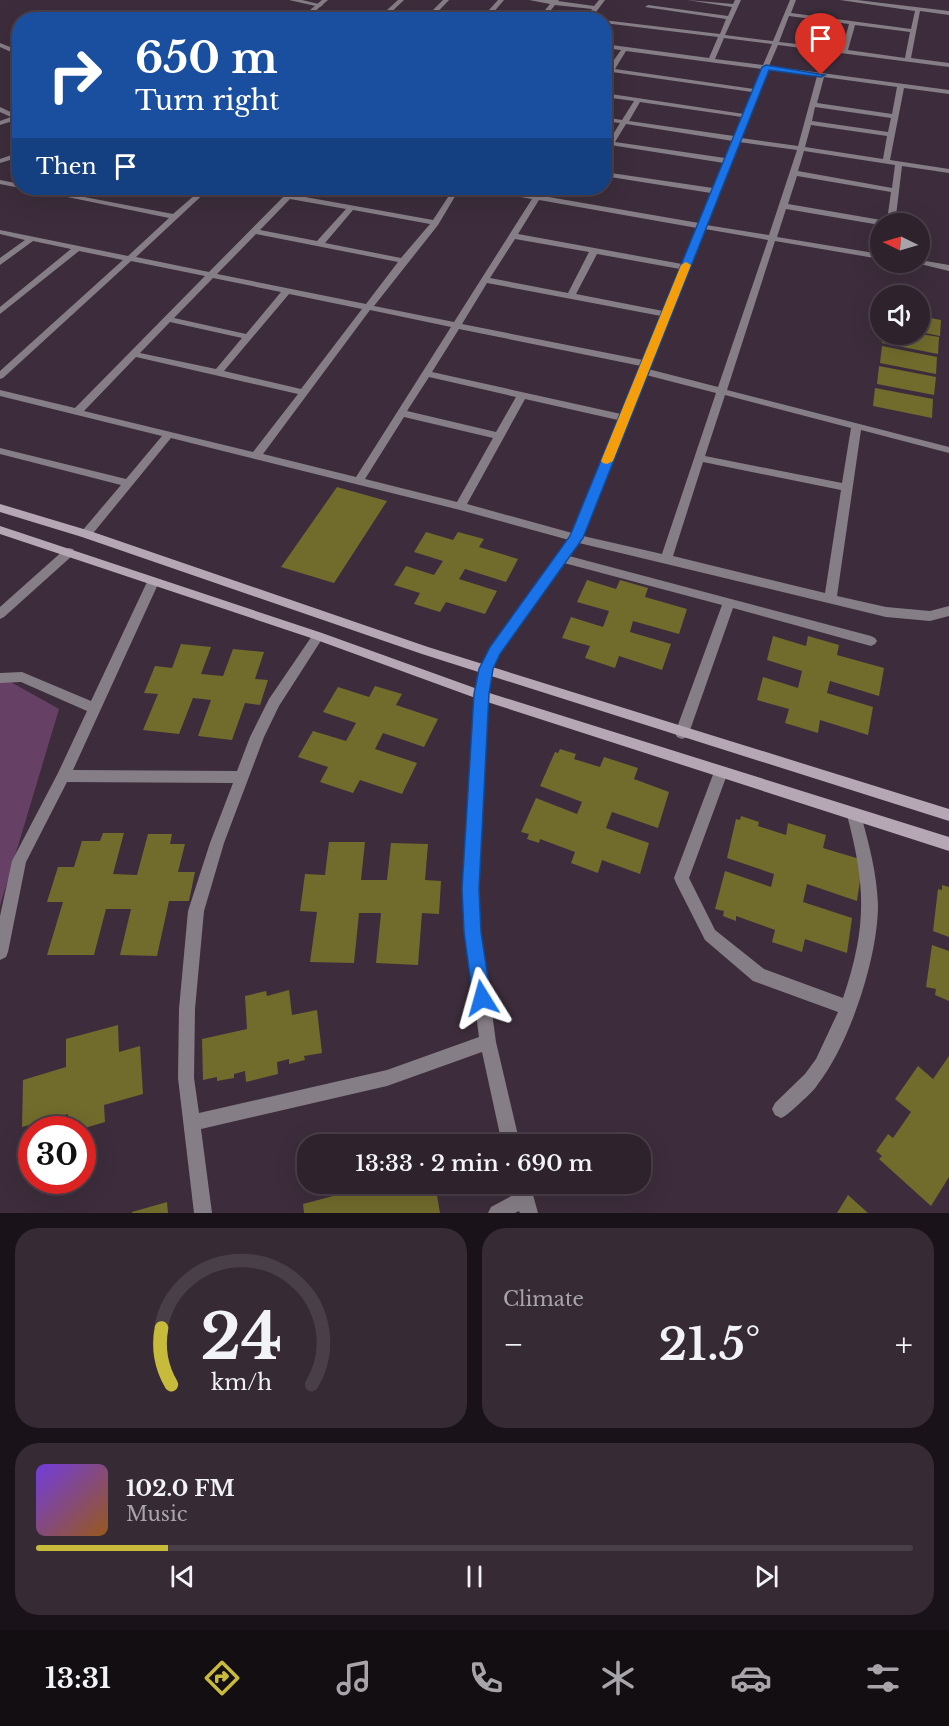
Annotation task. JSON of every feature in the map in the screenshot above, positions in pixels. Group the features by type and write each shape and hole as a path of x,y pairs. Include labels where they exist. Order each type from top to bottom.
{"main road":[{"path":"0,508 86,534 426,651 949,815"},
{"path":"0,530 318,636 481,694 949,844"}],"street":[{"path":"292,0 323,2"},
{"path":"320,12 334,0"},
{"path":"388,12 401,0"},
{"path":"434,12 446,0"},
{"path":"490,12 501,0"},
{"path":"532,0 555,1 596,8"},
{"path":"594,12 602,0"},
{"path":"636,25 653,0"},
{"path":"690,0 737,3 711,60"},
{"path":"509,1134 488,1042 472,932 471,889 481,694 486,669 495,651 576,538 793,0"},
{"path":"843,0 949,13"},
{"path":"310,12 323,2"},
{"path":"648,7 729,18"},
{"path":"908,60 918,9"},
{"path":"788,14 915,31"},
{"path":"612,22 949,65"},
{"path":"844,52 852,23"},
{"path":"612,47 949,92"},
{"path":"612,69 626,48"},
{"path":"612,70 756,91"},
{"path":"666,559 794,173 821,75"},
{"path":"886,161 901,86"},
{"path":"612,96 746,116"},
{"path":"612,137 625,122 638,100"},
{"path":"813,105 895,116"},
{"path":"612,120 949,171"},
{"path":"808,122 892,135"},
{"path":"612,143 728,161"},
{"path":"893,213 898,163"},
{"path":"794,173 896,191"},
{"path":"612,175 716,191"},
{"path":"63,195 175,217"},
{"path":"0,376 199,195"},
{"path":"255,457 403,261 435,223 453,195"},
{"path":"358,482 513,236 531,195"},
{"path":"542,195 701,226 870,254"},
{"path":"78,411 288,196 435,223"},
{"path":"783,206 870,220"},
{"path":"319,244 352,207"},
{"path":"254,231 403,261"},
{"path":"0,232 458,325 644,367 721,391 949,450"},
{"path":"513,236 685,267"},
{"path":"0,262 32,238"},
{"path":"0,311 77,248"},
{"path":"571,296 594,251"},
{"path":"930,265 949,268"},
{"path":"485,280 666,314"},
{"path":"218,372 287,291"},
{"path":"167,319 249,337"},
{"path":"134,354 303,392"},
{"path":"426,374 624,418"},
{"path":"0,393 831,600 910,616 930,616 949,611"},
{"path":"460,507 522,395"},
{"path":"401,413 500,436"},
{"path":"831,600 856,427"},
{"path":"86,534 169,434"},
{"path":"0,451 128,483"},
{"path":"699,458 847,488"},
{"path":"0,614 69,552"},
{"path":"562,558 871,641"},
{"path":"0,952 19,861 63,776 153,582"},
{"path":"682,733 729,603"},
{"path":"203,1213 186,1078 187,1020 196,911 217,843 257,737 274,703 318,636"},
{"path":"0,678 22,677 94,708"},
{"path":"721,772 681,878 710,935 759,975 848,1008"},
{"path":"63,776 242,777"},
{"path":"781,1109 812,1079 832,1044 848,1008 867,944 870,906 866,863 854,814"},
{"path":"190,1123 387,1078 488,1042"},
{"path":"497,1213 525,1198"}],"shaded area":[{"path":"0,676 59,709 0,906"}],"building":[{"path":"930,318 941,320 940,336 930,334"},
{"path":"930,336 939,337 938,354 892,345 930,345"},
{"path":"882,346 937,357 936,374 880,363"},
{"path":"879,366 936,377 934,395 877,384"},
{"path":"875,388 933,399 932,418 873,406"},
{"path":"337,487 387,501 334,583 281,567"},
{"path":"426,532 453,540 458,532 484,539 479,547 518,559 506,582 465,569 459,579 497,591 485,614 446,602 440,612 414,604 420,593 394,585 406,566 434,575 443,561 414,552"},
{"path":"587,580 616,589 620,580 648,588 645,597 687,609 679,634 633,621 630,632 671,644 662,670 619,656 615,668 585,658 590,646 562,638 571,617 603,627 609,611 577,602"},
{"path":"773,636 806,646 808,636 839,645 837,655 884,668 879,696 830,681 827,693 873,707 868,735 820,720 818,733 785,723 789,709 757,700 763,677 798,688 802,671 767,660"},
{"path":"181,644 211,647 201,674 223,676 233,649 264,652 255,679 268,680 260,705 245,703 232,740 198,736 211,700 193,698 179,734 143,730 158,694 144,693 155,666 172,668"},
{"path":"375,686 402,694 396,705 438,719 424,747 383,733 375,749 417,763 402,794 360,780 353,793 320,782 328,767 298,757 313,731 346,741 356,723 323,712 338,687 369,697"},
{"path":"560,749 576,754 574,759 600,767 604,757 638,768 634,779 669,792 658,828 612,812 606,828 649,843 640,874 602,860 598,873 571,863 575,852 540,839 539,843 527,839 529,834 521,832 536,798 577,814 582,802 540,786 555,752 558,753"},
{"path":"741,816 759,822 758,826 786,835 788,823 826,835 823,848 863,860 857,901 807,884 803,902 852,918 847,953 805,939 802,952 772,942 775,930 736,916 736,921 723,916 724,911 715,909 725,871 771,887 774,874 727,858 736,819 740,820"},
{"path":"103,833 124,833 113,874 137,875 148,834 172,834 170,844 185,844 178,872 195,872 189,901 169,901 157,956 120,955 131,909 106,909 94,955 47,955 63,902 47,902 58,867 74,867 82,841 100,841"},
{"path":"329,842 365,842 361,880 387,880 391,843 428,844 425,880 441,881 439,914 422,913 418,965 376,963 381,913 359,913 354,963 310,962 317,912 300,911 305,874 325,875"},
{"path":"942,885 949,887 949,937 933,931 938,889 942,890"},
{"path":"932,945 949,951 949,1001 935,995 936,989 926,987"},
{"path":"289,990 292,1015 317,1010 322,1053 304,1056 305,1060 289,1064 289,1059 277,1062 278,1074 246,1082 245,1071 234,1074 234,1078 217,1081 217,1077 203,1080 202,1039 247,1029 245,996 266,991 267,996"},
{"path":"118,1025 119,1052 140,1046 143,1094 104,1105 105,1122 96,1125 96,1116 68,1116 68,1114 22,1116 23,1080 66,1067 66,1039"},
{"path":"949,1056 949,1177 931,1206 879,1159 882,1156 876,1151 888,1134 893,1138 911,1112 895,1099 918,1066 933,1079"},
{"path":"341,1194 437,1194 440,1213 304,1213 303,1204"},
{"path":"848,1195 868,1213 837,1213"},
{"path":"167,1202 168,1213 132,1213 132,1212"}],"slow traffic":[{"path":"607,461 686,265"}],"route":[{"path":"482,998 472,932 471,889 481,694 486,669 495,651 576,538 766,67 821,75"}]}
